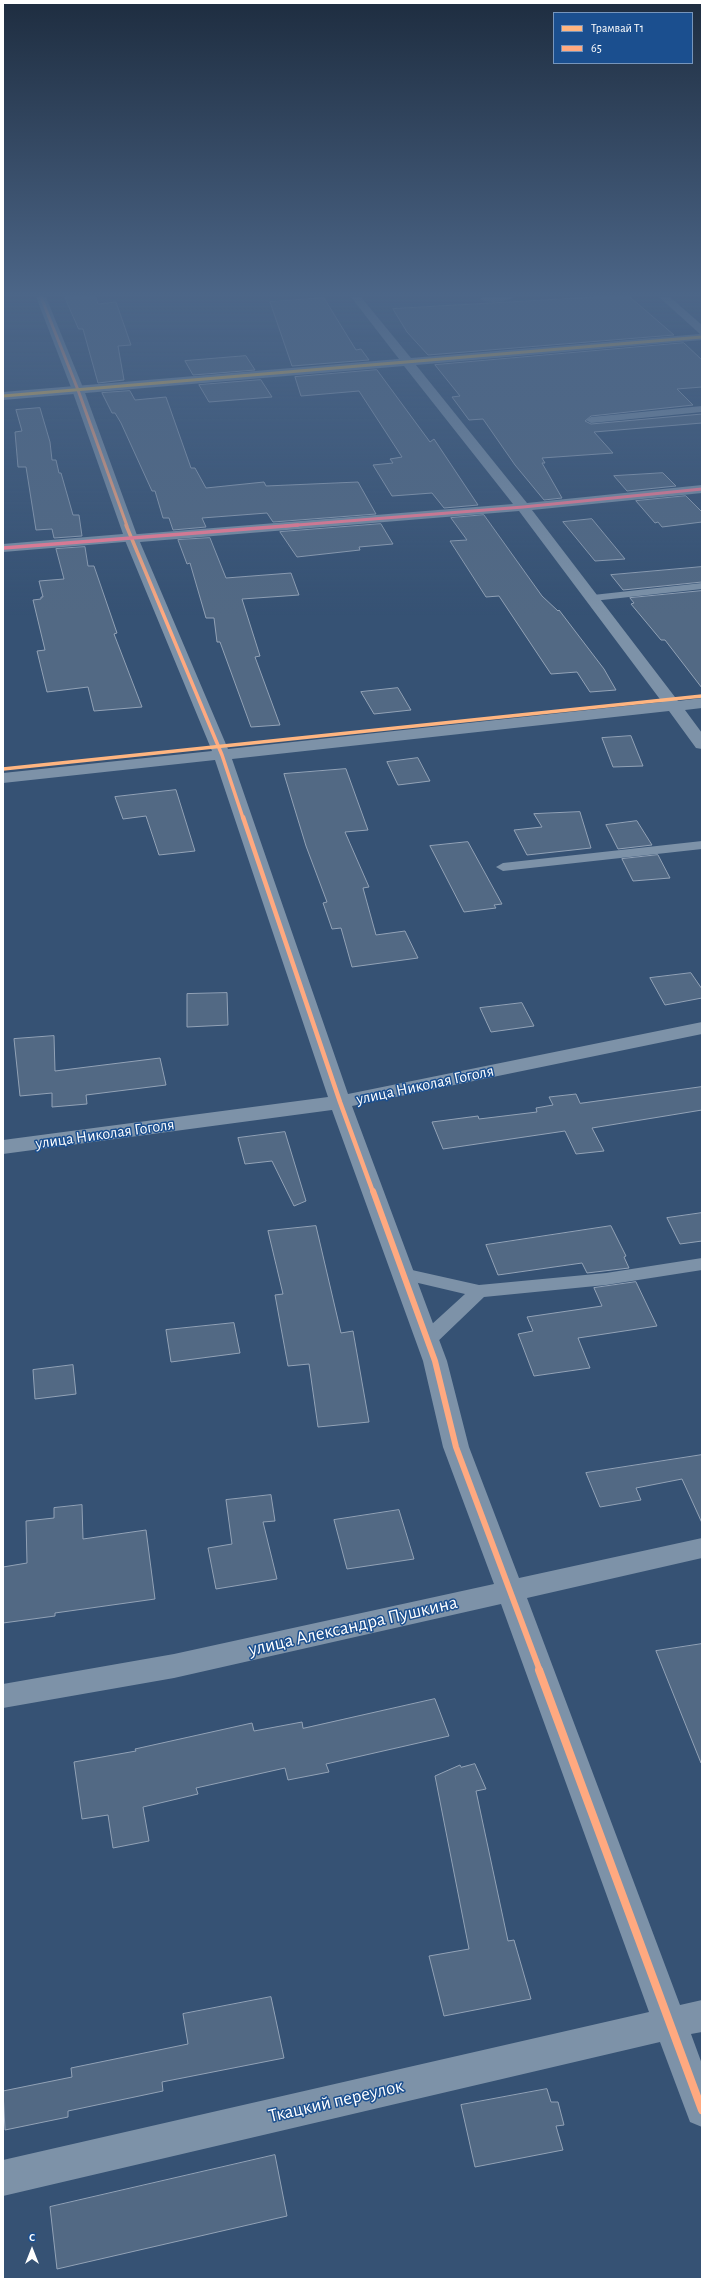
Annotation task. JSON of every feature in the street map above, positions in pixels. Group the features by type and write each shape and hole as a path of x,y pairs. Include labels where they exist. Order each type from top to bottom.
{"street":[{"path":"83,403 131,538 222,755 340,1102 435,1361 456,1447 480,1515 510,1590 702,2110"},
{"path":"440,403 593,598 672,707 702,744"},
{"path":"3,548 523,507 702,489"},
{"path":"3,778 702,703"},
{"name":"улица Николая Гоголя","path":"3,1148 340,1102 702,1028"},
{"name":"улица Александра Пушкина","path":"3,1696 174,1666 702,1548"},
{"name":"Ткацкий переулок","path":"3,2178 702,2016"}],"lane":[{"path":"591,420 702,409"},
{"path":"593,598 702,586"},
{"path":"503,867 702,845"},
{"path":"403,1274 479,1291 606,1279 702,1264"},
{"path":"427,1340 479,1291"}],"building":[{"path":"107,403 168,403 191,468 195,468 206,488 264,482 266,486 358,482 376,514 273,522 267,513 202,518 206,527 173,530 169,518 163,518 155,491 152,491 121,423 115,413 112,413"},
{"path":"367,403 402,403 430,442 434,439 478,505 444,508 432,493 392,496 373,465 393,463 390,459 402,457"},
{"path":"457,403 691,403 693,405 591,416 585,421 591,424 702,414 702,423 594,432 613,453 542,458 545,463 542,463 562,498 544,500 515,465 483,419 469,420"},
{"path":"40,408 50,442 52,460 56,460 59,473 61,473 73,515 79,515 82,536 54,538 52,529 36,530 26,467 18,467 15,432 22,431 16,410"},
{"path":"663,473 676,486 627,491 614,476"},
{"path":"686,496 702,512 702,522 662,527 658,522 655,523 636,501"},
{"path":"484,515 542,596 558,611 559,610 604,669 616,690 590,692 577,672 551,674 499,596 486,597 450,541 467,540 451,518"},
{"path":"592,519 625,559 595,561 563,522"},
{"path":"381,524 393,544 359,547 360,550 297,557 280,532"},
{"path":"210,538 226,578 291,573 299,595 242,599 260,656 255,657 280,725 251,727 220,642 217,642 214,618 206,618 190,563 187,564 178,540"},
{"path":"85,547 88,566 94,566 117,633 114,634 142,707 94,711 88,687 47,692 37,651 45,650 33,600 41,599 41,597 43,597 39,581 64,579 56,549"},
{"path":"702,567 702,582 623,590 611,575"},
{"path":"702,591 702,688 665,640 661,640 631,604 634,603 630,598"},
{"path":"398,688 411,710 374,714 361,692"},
{"path":"631,736 643,766 613,767 602,738"},
{"path":"418,758 430,781 398,785 387,762"},
{"path":"346,769 368,830 345,832 369,887 363,888 376,935 405,931 418,958 352,967 341,928 332,929 323,903 327,902 306,846 284,774"},
{"path":"176,790 195,851 159,855 146,816 123,819 115,797"},
{"path":"580,812 591,848 527,855 514,830 542,827 534,814"},
{"path":"637,821 652,845 618,849 606,825"},
{"path":"468,842 502,904 494,905 496,908 464,912 430,846"},
{"path":"658,855 670,878 633,881 622,859"},
{"path":"691,973 702,989 702,998 665,1005 650,978"},
{"path":"227,993 228,1025 187,1027 187,994"},
{"path":"522,1003 534,1026 491,1032 480,1008"},
{"path":"54,1036 55,1071 160,1058 166,1085 86,1095 87,1104 52,1107 52,1093 20,1096 14,1039"},
{"path":"702,1087 702,1110 592,1128 604,1151 576,1154 565,1131 443,1149 432,1122 478,1116 479,1119 537,1112 536,1108 553,1105 549,1097 576,1094 580,1103"},
{"path":"285,1132 306,1201 294,1206 272,1161 245,1164 238,1138"},
{"path":"702,1213 702,1241 680,1244 667,1218"},
{"path":"316,1226 341,1333 353,1331 369,1422 318,1427 309,1364 288,1366 275,1295 283,1294 268,1231"},
{"path":"611,1226 626,1256 624,1257 629,1268 587,1273 582,1263 498,1275 486,1245"},
{"path":"636,1282 657,1326 578,1338 590,1368 534,1376 518,1334 533,1331 527,1317 602,1306 594,1288"},
{"path":"234,1323 240,1353 171,1362 166,1330"},
{"path":"73,1365 76,1394 35,1399 33,1370"},
{"path":"702,1455 702,1523 682,1479 636,1488 641,1500 600,1507 586,1473"},
{"path":"271,1495 275,1521 263,1522 277,1579 216,1589 208,1548 232,1544 226,1500"},
{"path":"82,1505 83,1539 146,1530 155,1599 55,1613 55,1616 3,1623 3,1567 27,1563 26,1521 54,1518 54,1508"},
{"path":"399,1510 414,1559 347,1569 334,1520"},
{"path":"702,1644 702,1763 701,1763 656,1651"},
{"path":"435,1699 449,1736 326,1764 329,1772 288,1780 285,1768 196,1788 198,1794 143,1807 149,1841 113,1848 108,1815 82,1819 74,1762 136,1751 135,1749 252,1723 254,1731 302,1722 303,1728"},
{"path":"475,1764 486,1789 476,1791 508,1941 514,1940 531,1999 444,2016 429,1956 469,1949 435,1776 460,1765 461,1767"},
{"path":"271,1997 284,2058 162,2082 163,2091 68,2111 68,2117 5,2130 3,2091 72,2077 71,2068 188,2044 183,2014"},
{"path":"547,2089 551,2102 558,2102 564,2125 556,2126 563,2150 475,2167 461,2105"},
{"path":"275,2155 287,2216 57,2269 50,2207"}],"tram line":[{"name":"T1","path":"3,769 702,696"}],"transit line":[{"name":"65","path":"83,403 131,538 222,755 340,1102 435,1361 456,1447 480,1515 510,1590 702,2110"},
{"path":"3,548 523,507 702,489"}]}
